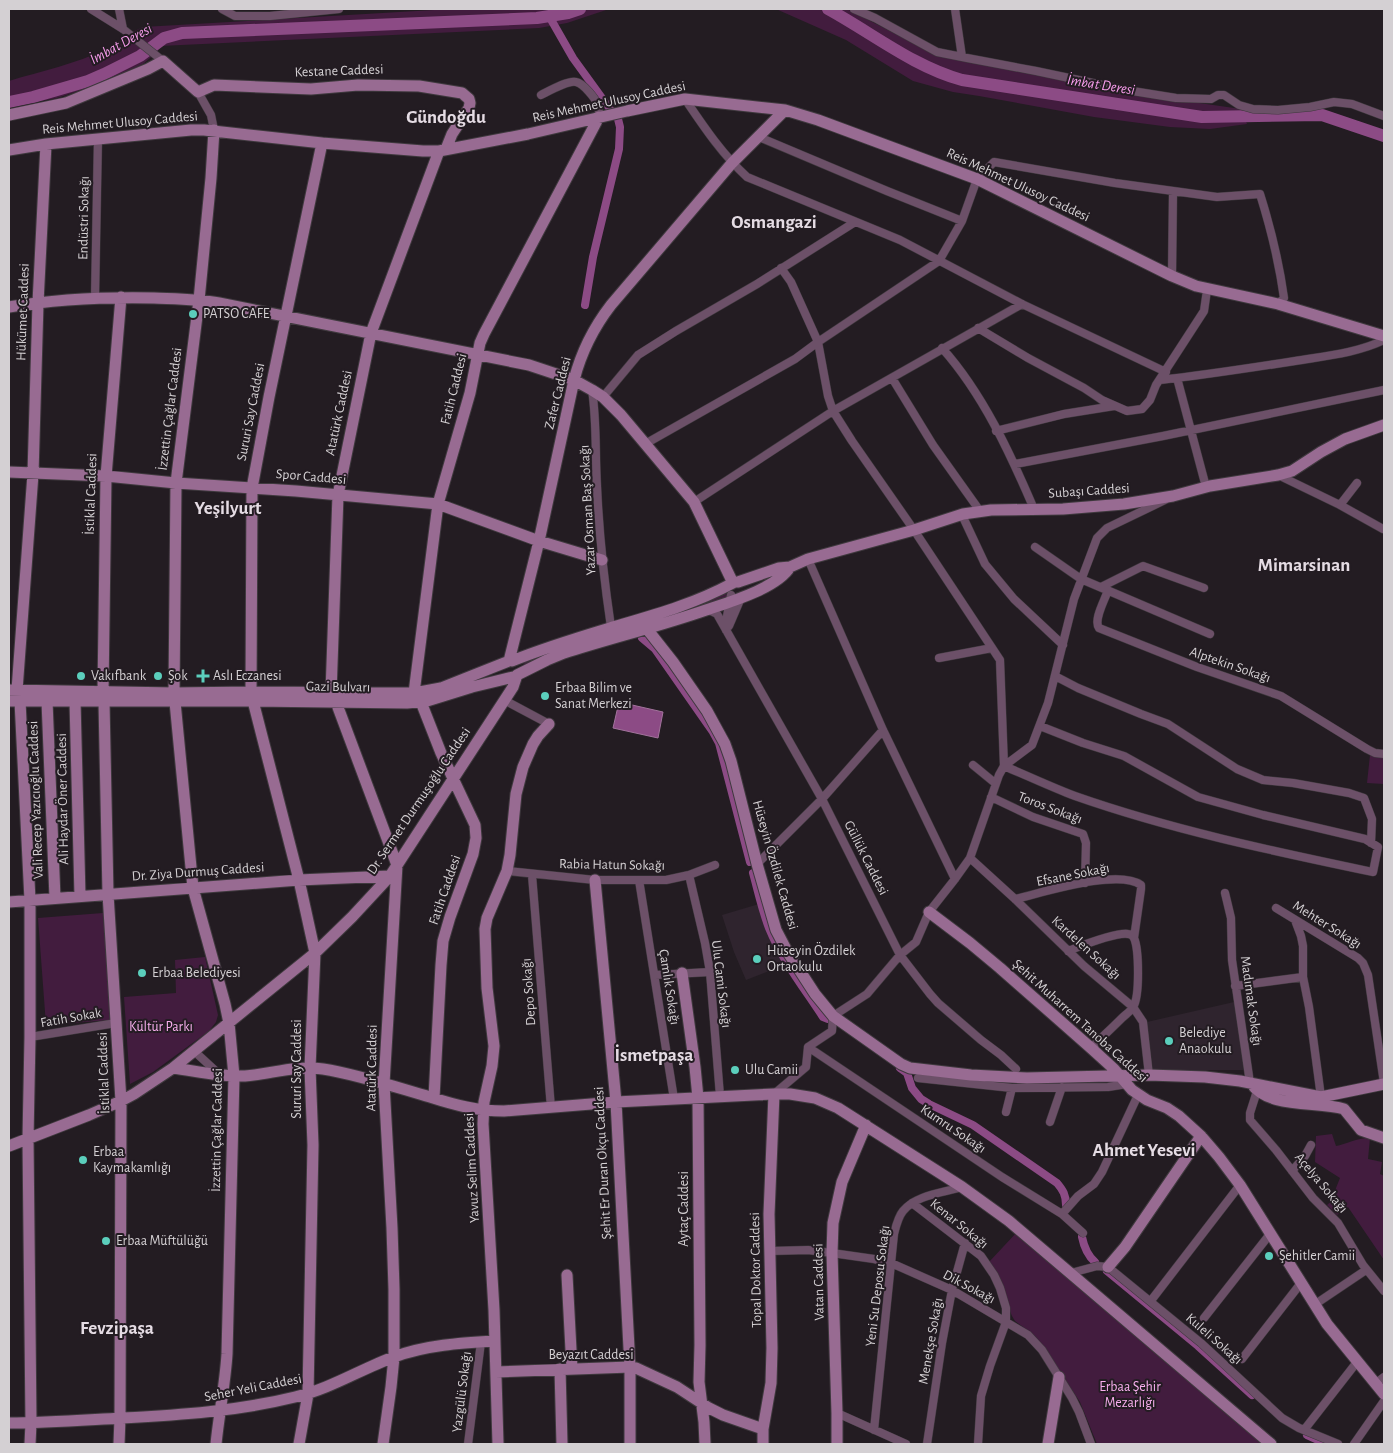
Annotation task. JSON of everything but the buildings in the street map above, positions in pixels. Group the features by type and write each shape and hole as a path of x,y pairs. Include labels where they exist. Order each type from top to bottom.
{"street":[{"path":"90,9 123,29 198,92 211,115 214,130"},
{"path":"120,9 123,29"},
{"path":"222,9 235,16 270,16 339,9"},
{"path":"854,9 937,52 1126,90 1176,98 1211,99 1218,95 1224,95 1239,105 1253,109 1278,110 1310,107 1334,102 1352,104 1384,116"},
{"path":"955,9 962,57"},
{"path":"9,115 66,103 163,61"},
{"path":"541,95 570,82 579,83 591,94 598,104 599,117"},
{"name":"Kestane Caddesi","path":"198,92 214,85 311,89 346,85 384,84 419,86 462,93 469,99 469,108 456,126 443,150"},
{"path":"685,99 721,150 747,177 900,240 1022,304 1166,372"},
{"name":"Reis Mehmet Ulusoy Caddesi","path":"9,150 98,138 191,130 214,130 322,143 416,151 443,150 528,134 685,99 786,110 818,120 976,179 1172,276 1196,286 1207,290 1278,304 1384,338"},
{"name":"Zafer Caddesi","path":"510,670 574,380 587,344 608,309 732,163 786,110"},
{"name":"Fatih Caddesi","path":"434,1098 442,946 450,917 473,854 476,838 472,818 417,698 438,504 470,393 484,334 599,117"},
{"name":"İzzettin Çağlar Caddesi","path":"214,130 199,300 176,483 175,697 193,888 229,1022 234,1076 227,1354 216,1444"},
{"path":"759,137 962,221"},
{"name":"Endüstri Sokağı","path":"94,298 98,138"},
{"name":"Sururi Say Caddesi","path":"300,1444 308,1394 313,1145 310,1068 315,953 299,880 252,696 252,488 322,143"},
{"name":"Hükümet Caddesi","path":"30,1444 28,1139 30,900 14,696 33,474 38,303 46,144"},
{"name":"Atatürk Caddesi","path":"383,1444 394,1357 392,1228 384,1084 397,865 333,698 338,494 372,333 443,150"},
{"path":"645,444 795,359 939,261 962,221 976,179 994,162 1174,192 1217,197 1260,194 1271,230 1282,282 1284,298 1278,304"},
{"path":"1172,276 1174,192"},
{"path":"604,397 638,355 855,222"},
{"path":"774,1094 806,1067 808,1047 832,1031 833,1016 867,994 900,955 916,942 928,912 970,858 996,783 1004,766 1000,660 833,410 828,396 818,342 791,282 781,268"},
{"path":"978,328 1114,406 1127,411 1142,409 1150,400 1156,386 1204,311 1207,290"},
{"path":"9,306 122,297 199,300 286,315 478,354 529,365 574,380 604,397 694,502 735,592 726,632"},
{"name":"İstiklal Caddesi","path":"119,1444 121,1101 108,894 103,697 106,476 122,297"},
{"path":"694,502 833,410 1022,304"},
{"path":"1160,380 1237,371 1336,354 1369,347 1384,338"},
{"path":"942,348 957,365 974,390 1015,464 1034,509"},
{"path":"892,378 933,445 980,511"},
{"path":"1177,378 1206,487"},
{"name":"Yazar Osman Baş Sokağı","path":"592,390 595,415 596,476 602,560 611,628"},
{"path":"1015,464 1163,436 1384,390"},
{"path":"996,431 1064,414 1114,406"},
{"name":"Subaşı Caddesi","path":"735,592 778,580 790,568 808,559 914,530 962,514 980,511 1124,504 1173,496 1206,487 1278,476 1292,471 1346,439 1384,425"},
{"name":"Spor Caddesi","path":"9,472 106,476 176,483 338,494 438,504 539,541 602,560"},
{"path":"1278,476 1384,528"},
{"path":"1340,505 1357,483"},
{"path":"1004,766 1032,745 1040,726 1048,703 1074,599 1097,538 1107,528 1173,496"},
{"path":"962,514 985,564 1014,599 1063,645"},
{"path":"1035,547 1082,579 1210,634"},
{"path":"808,559 883,730 955,879"},
{"path":"1105,589 1143,566 1204,588"},
{"name":"Alptekin Sokağı","path":"1105,589 1096,620 1099,628 1197,667 1281,696 1367,749 1375,753 1384,754"},
{"path":"726,632 735,592"},
{"name":"Gazi Bulvarı","path":"14,696 417,698 488,683 569,640 735,592"},
{"name":"Gazi Bulvarı","path":"417,698 441,688 539,663 564,653 647,629 707,609 735,592"},
{"name":"Güllük Caddesi","path":"707,609 716,614 822,799 900,955 938,1003 1016,1069"},
{"name":"Hüseyin Özdilek Caddesi","path":"647,629 707,711 725,744 731,761 756,864 780,939 798,970 833,1016 895,1060 910,1068 988,1077 1124,1080 1149,1076 1205,1077 1254,1087 1321,1096 1330,1096 1384,1083"},
{"path":"939,658 992,648"},
{"name":"Dr. Sermet Durmuşoğlu Caddesi","path":"9,1146 134,1094 173,1068 315,953 390,876 513,687 510,670"},
{"path":"1055,676 1078,688 1168,724 1237,769 1263,780 1302,784 1349,793 1364,798 1372,820 1371,843"},
{"path":"488,683 495,688 504,700 549,724"},
{"name":"Gazi Bulvarı","path":"14,696 47,701 75,701 103,697"},
{"name":"Vali Recep Yazıcıoğlu Caddesi","path":"47,701 55,898"},
{"name":"Ali Haydar Öner Caddesi","path":"75,701 80,896"},
{"name":"Yavuz Selim Caddesi","path":"498,1444 483,1111 494,1055 487,988 485,929 487,918 507,871 519,779 532,744 549,724"},
{"path":"1004,766 1074,796 1162,823 1250,846 1373,872 1378,847 1365,839 1263,815 1198,796 1124,756 1082,743 1040,726"},
{"path":"756,864 822,799 883,730"},
{"path":"973,765 996,783"},
{"name":"Toros Sokağı","path":"991,797 1033,817 1083,834 1086,844 1085,883"},
{"name":"Kardelen Sokağı","path":"970,858 1015,899 1068,952 1133,1007 1143,1022 1149,1076"},
{"name":"Rabia Hatun Sokağı","path":"507,871 595,880 666,880 689,876 715,865"},
{"name":"Depo Sokağı","path":"532,875 551,1108"},
{"name":"Dr. Ziya Durmuş Caddesi","path":"9,902 299,880 390,876"},
{"name":"Ulu Cami Sokağı","path":"689,876 710,972 720,1096"},
{"name":"Efsane Sokağı","path":"1015,899 1085,883 1119,879 1135,882 1140,885 1141,889 1134,938"},
{"name":"Şehit Er Duran Okçu Caddesi","path":"595,880 616,1102 630,1367 630,1444"},
{"name":"Çamlık Sokağı","path":"639,880 674,1099"},
{"name":"Madımak Sokağı","path":"1225,893 1231,918 1235,986 1254,1087"},
{"name":"Mehter Sokağı","path":"1276,908 1349,952 1363,963 1368,974 1384,1083"},
{"name":"Şehit Muharrem Tanoba Caddesi","path":"928,912 985,956 1091,1048 1138,1095 1173,1111 1201,1136 1240,1186 1327,1324 1357,1362 1380,1380 1384,1394"},
{"path":"1296,920 1303,946 1303,976 1321,1096"},
{"path":"1068,952 1090,942 1121,935 1128,934 1134,938 1138,975 1133,1007 1091,1048"},
{"path":"655,975 710,972"},
{"name":"Aytaç Caddesi","path":"682,973 692,1038 698,1098 700,1345 698,1382 705,1444"},
{"path":"1235,986 1303,976"},
{"name":"Fatih Sokak","path":"30,1037 116,1023"},
{"name":"Kumru Sokağı","path":"808,1047 1002,1177 1062,1214 1083,1232"},
{"path":"194,1051 219,1074"},
{"path":"173,1068 234,1076 251,1076 310,1068 358,1076 483,1111 720,1096 790,1094 815,1098 838,1108 866,1125 1009,1220 1271,1444"},
{"name":"Hüseyin Özdilek Caddesi","path":"918,1078 1012,1088 1108,1087 1124,1080"},
{"path":"1050,1122 1062,1087"},
{"name":"Hüseyin Özdilek Caddesi","path":"1254,1087 1280,1100 1341,1108 1361,1130 1384,1138"},
{"name":"Açelya Sokağı","path":"1254,1087 1250,1120 1313,1198 1338,1223 1366,1270 1384,1291"},
{"path":"1006,1112 1012,1088"},
{"name":"Topal Doktor Caddesi","path":"763,1444 763,1430 772,1367 770,1175 774,1094"},
{"path":"1062,1214 1078,1196 1094,1184 1102,1172 1138,1095"},
{"name":"Vatan Caddesi","path":"837,1444 832,1253 833,1223 842,1182 866,1125"},
{"path":"1071,1273 1097,1266 1108,1267 1125,1247 1201,1136"},
{"path":"1292,1170 1305,1156 1311,1145"},
{"path":"1153,1298 1240,1186"},
{"path":"912,1203 962,1187"},
{"name":"Kenar Sokağı","path":"912,1203 981,1256 1000,1288 1006,1308 1006,1322"},
{"name":"Yeni Su Deposu Sokağı","path":"874,1430 894,1234 902,1211 912,1203"},
{"path":"1204,1318 1270,1234"},
{"name":"Menekşe Sokağı","path":"927,1444 937,1369 952,1290 965,1242"},
{"name":"Dik Sokağı","path":"770,1250 808,1250 891,1263 952,1290 1028,1335 1036,1342 1059,1377 1079,1412 1091,1444"},
{"name":"Kuleli Sokağı","path":"1108,1267 1201,1343 1255,1392 1272,1411 1304,1430 1338,1444"},
{"path":"1314,1305 1366,1270"},
{"path":"562,1444 566,1369 567,1275"},
{"path":"1242,1359 1301,1283"},
{"path":"978,1444 981,1396 1006,1322"},
{"name":"Seher Yeli Caddesi","path":"9,1423 184,1415 220,1411 308,1394 394,1357 422,1349 494,1341"},
{"name":"Yazgülü Sokağı","path":"468,1444 481,1342"},
{"path":"1304,1430 1357,1362"},
{"name":"Beyazıt Caddesi","path":"496,1372 630,1367 677,1386 701,1403 729,1418 763,1430"},
{"path":"1048,1444 1059,1377"},
{"path":"1354,1444 1384,1400"},
{"path":"837,1413 906,1444"}],"shaded area":[{"path":"619,702 663,712 658,738 613,728"},
{"path":"759,904 765,926 785,965 746,980 734,952 722,915"},
{"path":"1234,1002 1244,1070 1153,1070 1147,1022"}],"green space":[{"path":"451,9 609,9 567,23 539,28 160,46 157,52 143,64 93,86 57,98 9,107 9,81 95,54 111,47 143,27"},
{"path":"776,9 847,9 944,57 1158,99 1241,109 1247,124 1210,129 1170,127 1094,117 953,92 913,81 846,40"},
{"path":"726,592 728,597 525,666 523,660"},
{"path":"1370,755 1384,758 1384,784 1367,783"},
{"path":"103,913 111,1020 46,1025 38,918"},
{"name":"Kültür Parkı","path":"205,957 218,1015 216,1022 209,1031 153,1072 130,1084 124,997 176,993 175,960"},
{"path":"1332,1134 1336,1146 1370,1138 1368,1159 1382,1162 1380,1174 1384,1176 1384,1260 1348,1207 1337,1215 1327,1205 1335,1198 1334,1193 1340,1178 1315,1162 1316,1136"},
{"name":"Erbaa Şehir Mezarlığı","path":"1018,1231 1263,1444 1097,1444 1080,1402 1059,1370 1035,1336 1015,1321 1012,1316 989,1262"}],"waterway":[{"name":"İmbat Deresi","path":"9,102 88,81 140,56 164,38 182,33 537,18 580,9"},
{"name":"İmbat Deresi","path":"828,9 910,58 927,67 962,80 1202,117 1322,115 1384,136"},
{"path":"549,16 573,58 610,109"},
{"path":"585,305 593,257 619,149 620,127 618,119"},
{"path":"642,638 655,649 719,743 750,862"},
{"path":"753,873 764,914 774,940 823,1017 828,1019"},
{"path":"900,1068 907,1073 912,1088 921,1099 973,1125 1057,1183 1064,1193 1066,1205"},
{"path":"1082,1237 1086,1251 1095,1262"},
{"path":"1107,1271 1198,1346 1252,1395"},
{"path":"1307,1435 1327,1444"}],"place":[{"name":"PATSO CAFE","path":"193,314"},
{"name":"Vakıfbank","path":"81,676"},
{"name":"Şok","path":"158,676"},
{"name":"Aslı Eczanesi","path":"203,676"},
{"name":"Erbaa Bilim ve Sanat Merkezi","path":"545,696"},
{"name":"Hüseyin Özdilek Ortaokulu","path":"757,959"},
{"name":"Erbaa Belediyesi","path":"142,973"},
{"name":"Belediye Anaokulu","path":"1169,1041"},
{"name":"Ulu Camii","path":"735,1070"},
{"name":"Erbaa Kaymakamlığı","path":"83,1160"},
{"name":"Erbaa Müftülüğü","path":"106,1241"},
{"name":"Şehitler Camii","path":"1269,1256"}],"district":[{"name":"Gündoğdu","path":"446,117"},
{"name":"Osmangazi","path":"774,222"},
{"name":"Yeşilyurt","path":"228,508"},
{"name":"Mimarsinan","path":"1304,565"},
{"name":"İsmetpaşa","path":"654,1055"},
{"name":"Ahmet Yesevi","path":"1144,1150"},
{"name":"Fevzipaşa","path":"117,1328"}]}
